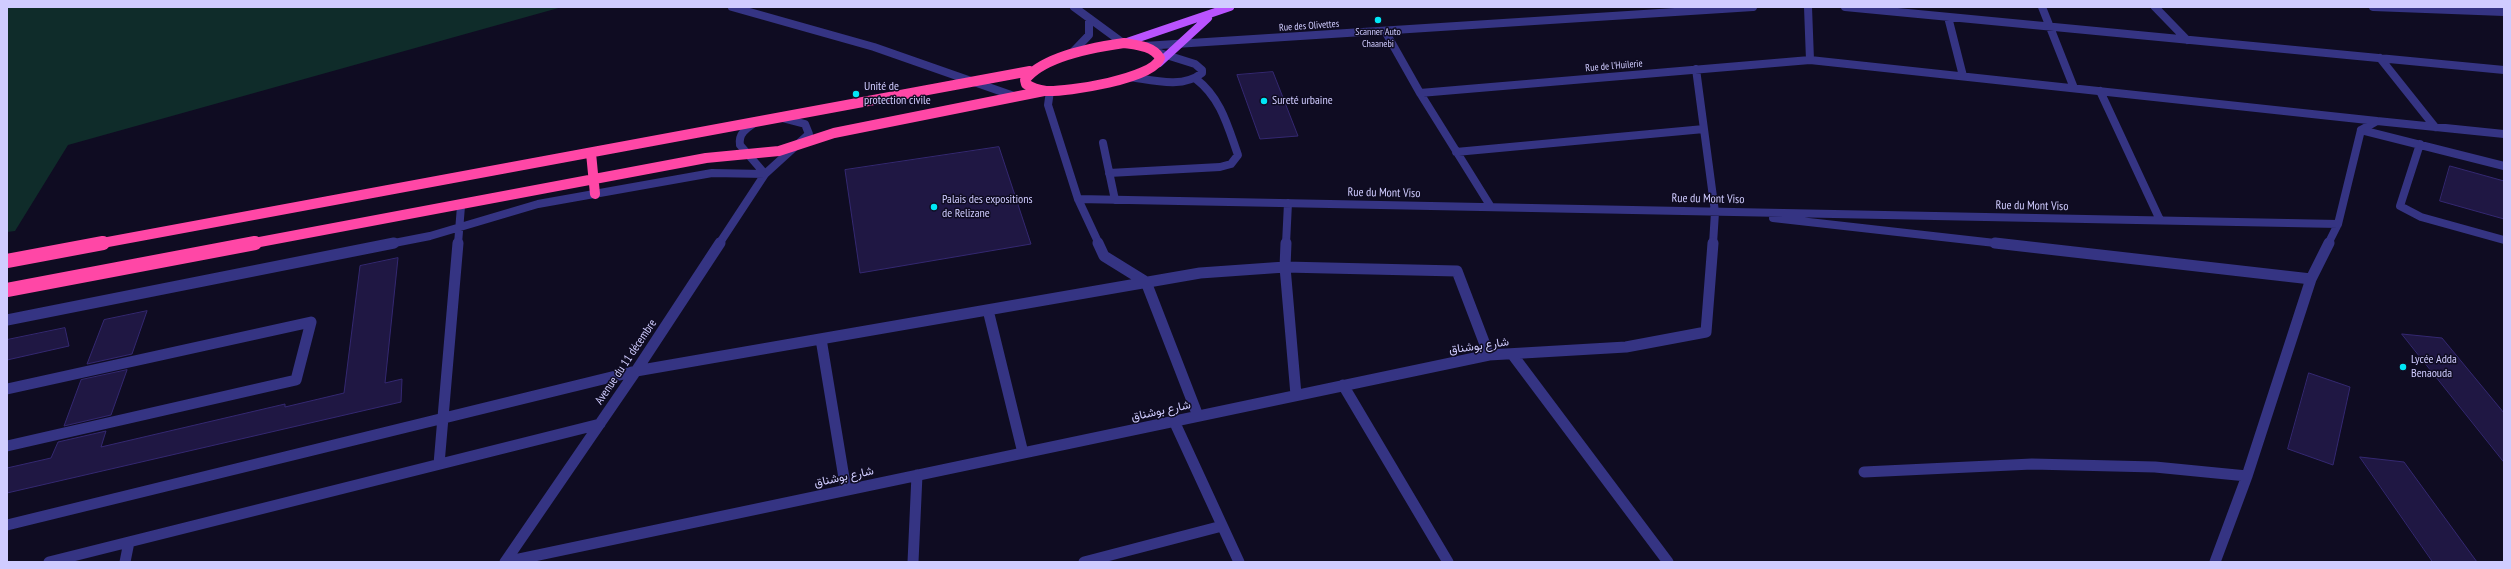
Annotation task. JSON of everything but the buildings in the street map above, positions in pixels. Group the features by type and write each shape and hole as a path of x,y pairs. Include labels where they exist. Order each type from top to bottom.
{"highway":[{"path":"7,261 979,82 1030,71 1101,46 1124,43 1144,46 1162,54 1159,63 1149,72 1130,77 1014,96 834,133 799,146 779,151 706,158 461,206 7,290"},
{"path":"1030,71 1025,80 1026,84 1047,91"},
{"path":"591,153 595,194"}],"main road":[{"path":"1124,43 1211,15 1230,7"},
{"path":"1162,54 1178,45 1211,15"}],"street":[{"path":"732,7 805,27 979,82 1014,96"},
{"path":"1074,7 1124,43"},
{"name":"Rue des Olivettes","path":"1144,46 1753,7"},
{"path":"1808,7 1810,60"},
{"path":"1845,7 2504,70"},
{"path":"2042,7 2074,88"},
{"path":"2154,7 2188,40"},
{"path":"2373,7 2504,12"},
{"path":"2477,7 2488,11"},
{"path":"1948,17 1964,76"},
{"path":"1069,56 1087,39 1090,31 1089,19"},
{"path":"1385,31 1420,93 1491,207"},
{"path":"1130,77 1175,82 1196,79 1202,73 1200,66 1162,54"},
{"path":"2380,58 2435,127"},
{"name":"Rue de l'Huilerie","path":"1420,93 1810,60 2377,122 2504,134"},
{"path":"1696,69 1715,212 2311,279"},
{"path":"1109,173 1220,167 1230,165 1236,160 1238,155 1214,97 1206,85 1196,79"},
{"path":"1047,91 1048,105 1078,199 1104,256 1146,282 1198,416"},
{"path":"2100,91 2160,220"},
{"path":"779,118 798,121 808,128 809,134 799,146"},
{"path":"756,122 741,134 738,140 748,155 765,174"},
{"path":"2215,562 2248,476 2311,279 2338,224 2361,130 2377,122"},
{"path":"1456,152 1704,129"},
{"path":"2361,130 2504,166"},
{"path":"1103,143 1114,200"},
{"path":"2420,144 2400,206 2421,217 2504,240"},
{"name":"Avenue du 11 décembre","path":"505,562 636,371 765,174 799,146"},
{"path":"7,320 460,229 526,208 595,194 712,173 765,174"},
{"name":"Rue du Mont Viso","path":"1078,199 2338,224"},
{"path":"1288,203 1285,267 1296,395"},
{"path":"439,464 461,206"},
{"name":"شارع بوشناق","path":"505,562 1489,355 1615,349 1679,340 1706,332 1715,212"},
{"path":"7,524 636,371 1200,273 1285,267 1457,271 1489,355"},
{"path":"988,310 1023,453"},
{"path":"7,389 310,322 296,380 7,446"},
{"path":"821,339 846,490"},
{"path":"1512,354 1668,562"},
{"path":"1343,385 1448,562"},
{"path":"1174,421 1239,562"},
{"path":"49,562 600,424"},
{"path":"1864,472 2032,464 2155,467 2248,476"},
{"path":"913,562 917,475"},
{"path":"1084,562 1222,526"},
{"path":"125,562 129,542"}],"green space":[{"path":"7,7 562,7 68,145 15,231 7,232"}],"place":[{"name":"Scanner Auto Chaanebi","path":"1378,20"},
{"name":"Unité de protection civile","path":"856,94"},
{"name":"Sureté urbaine","path":"1264,101"},
{"name":"Palais des expositions de Relizane","path":"934,207"},
{"name":"Lycée Adda Benaouda","path":"2403,367"}]}
